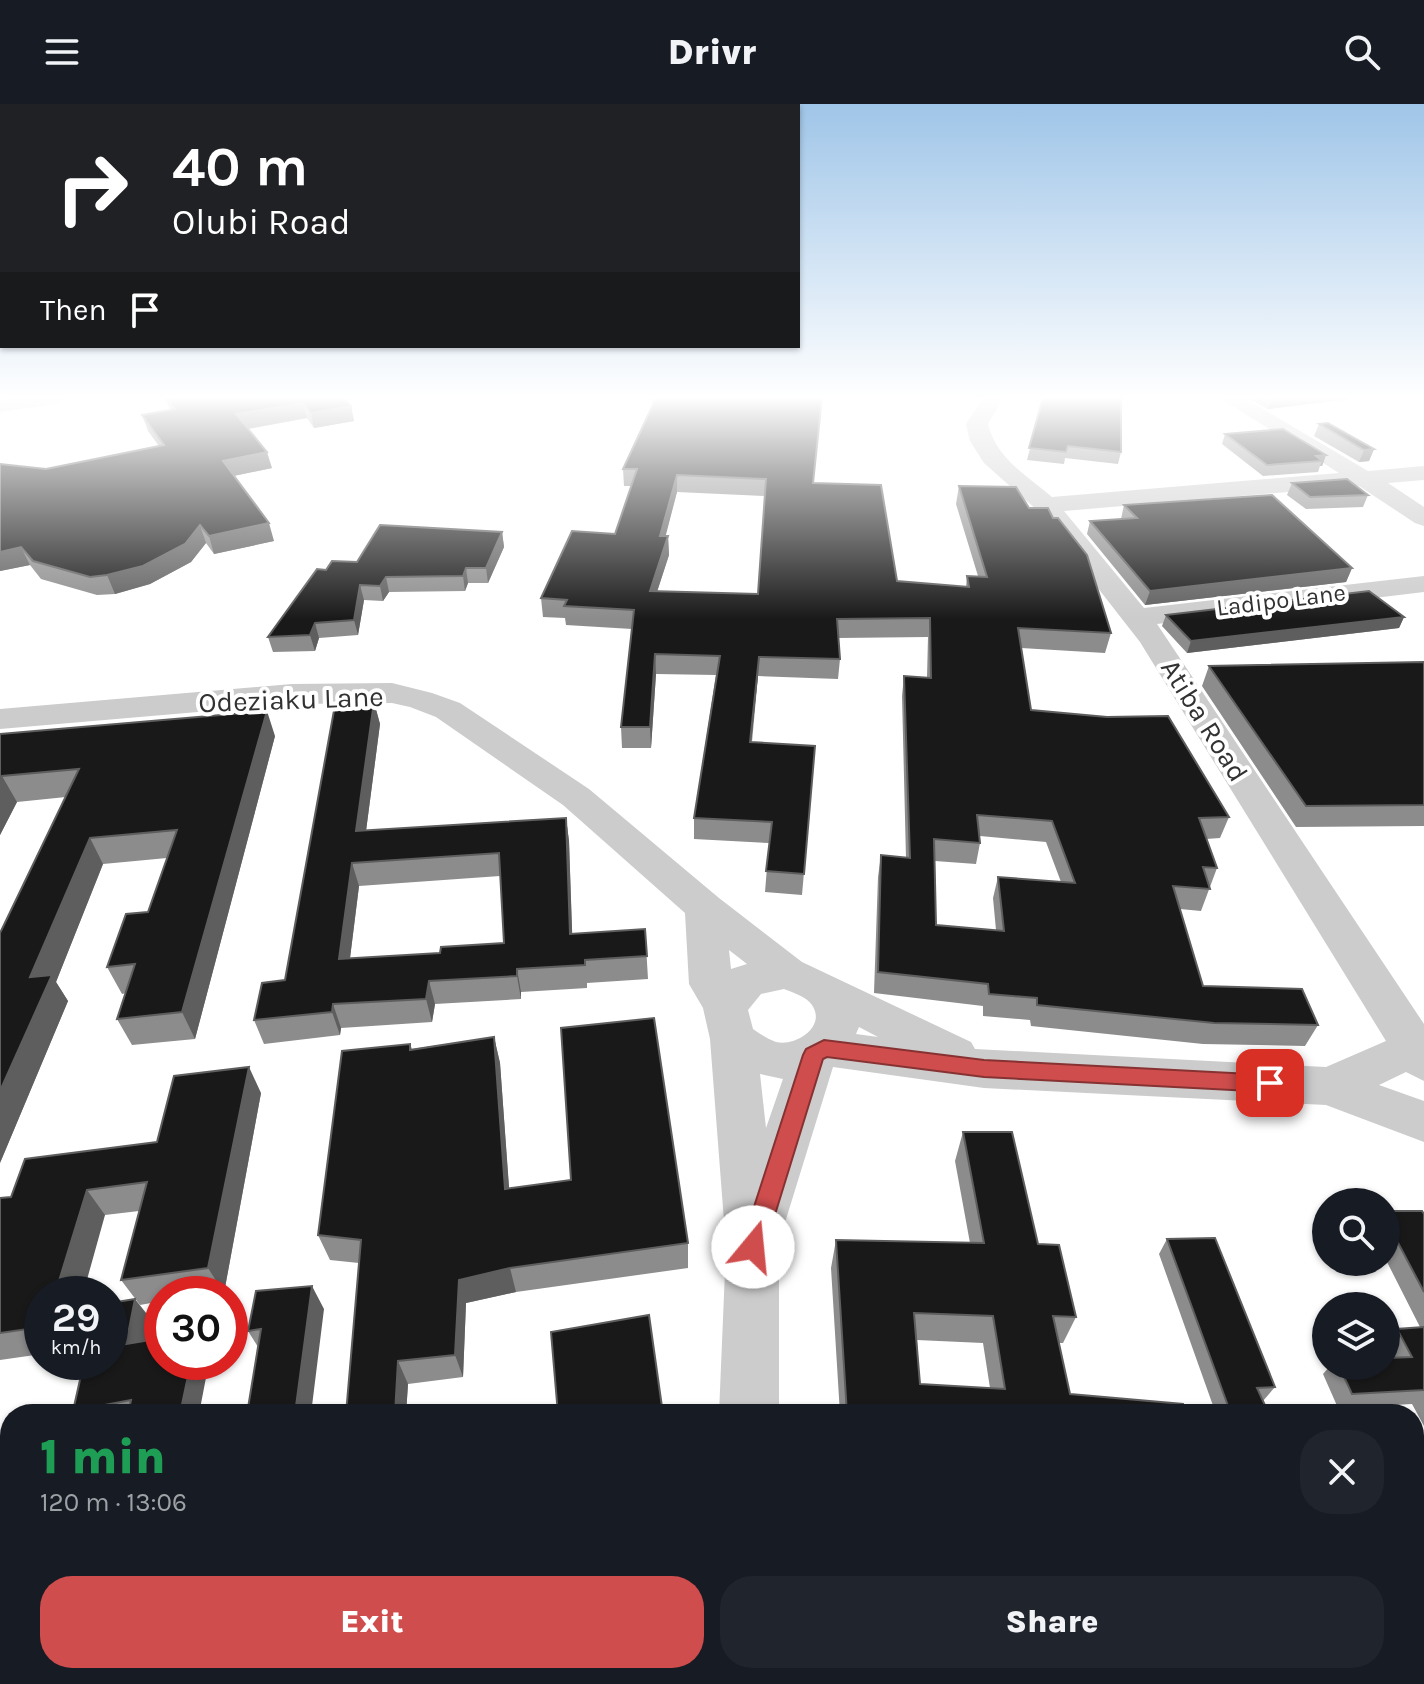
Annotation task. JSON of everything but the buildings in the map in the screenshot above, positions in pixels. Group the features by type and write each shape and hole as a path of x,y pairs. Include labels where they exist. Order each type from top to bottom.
{"street":[{"name":"Atiba Road","path":"1006,472 1046,505 1138,617 1419,1055"},
{"path":"1354,472 1424,518"},
{"path":"1046,505 1424,473"},
{"name":"Ladipo Lane","path":"1138,617 1424,584"},
{"name":"Odeziaku Lane","path":"0,719 292,694 392,693 421,700 448,710 576,797 705,908 806,982 984,1069"},
{"path":"705,908 711,984 729,1023 755,1055 785,1061 819,1051 984,1069 1329,1086 1424,1122"},
{"path":"749,1404 753,1247 729,1023 747,980 806,982 838,1009 837,1030 819,1051 753,1247"},
{"path":"1329,1086 1419,1055"}],"route":[{"path":"753,1247 814,1055 824,1048 984,1069 1270,1083"}]}
